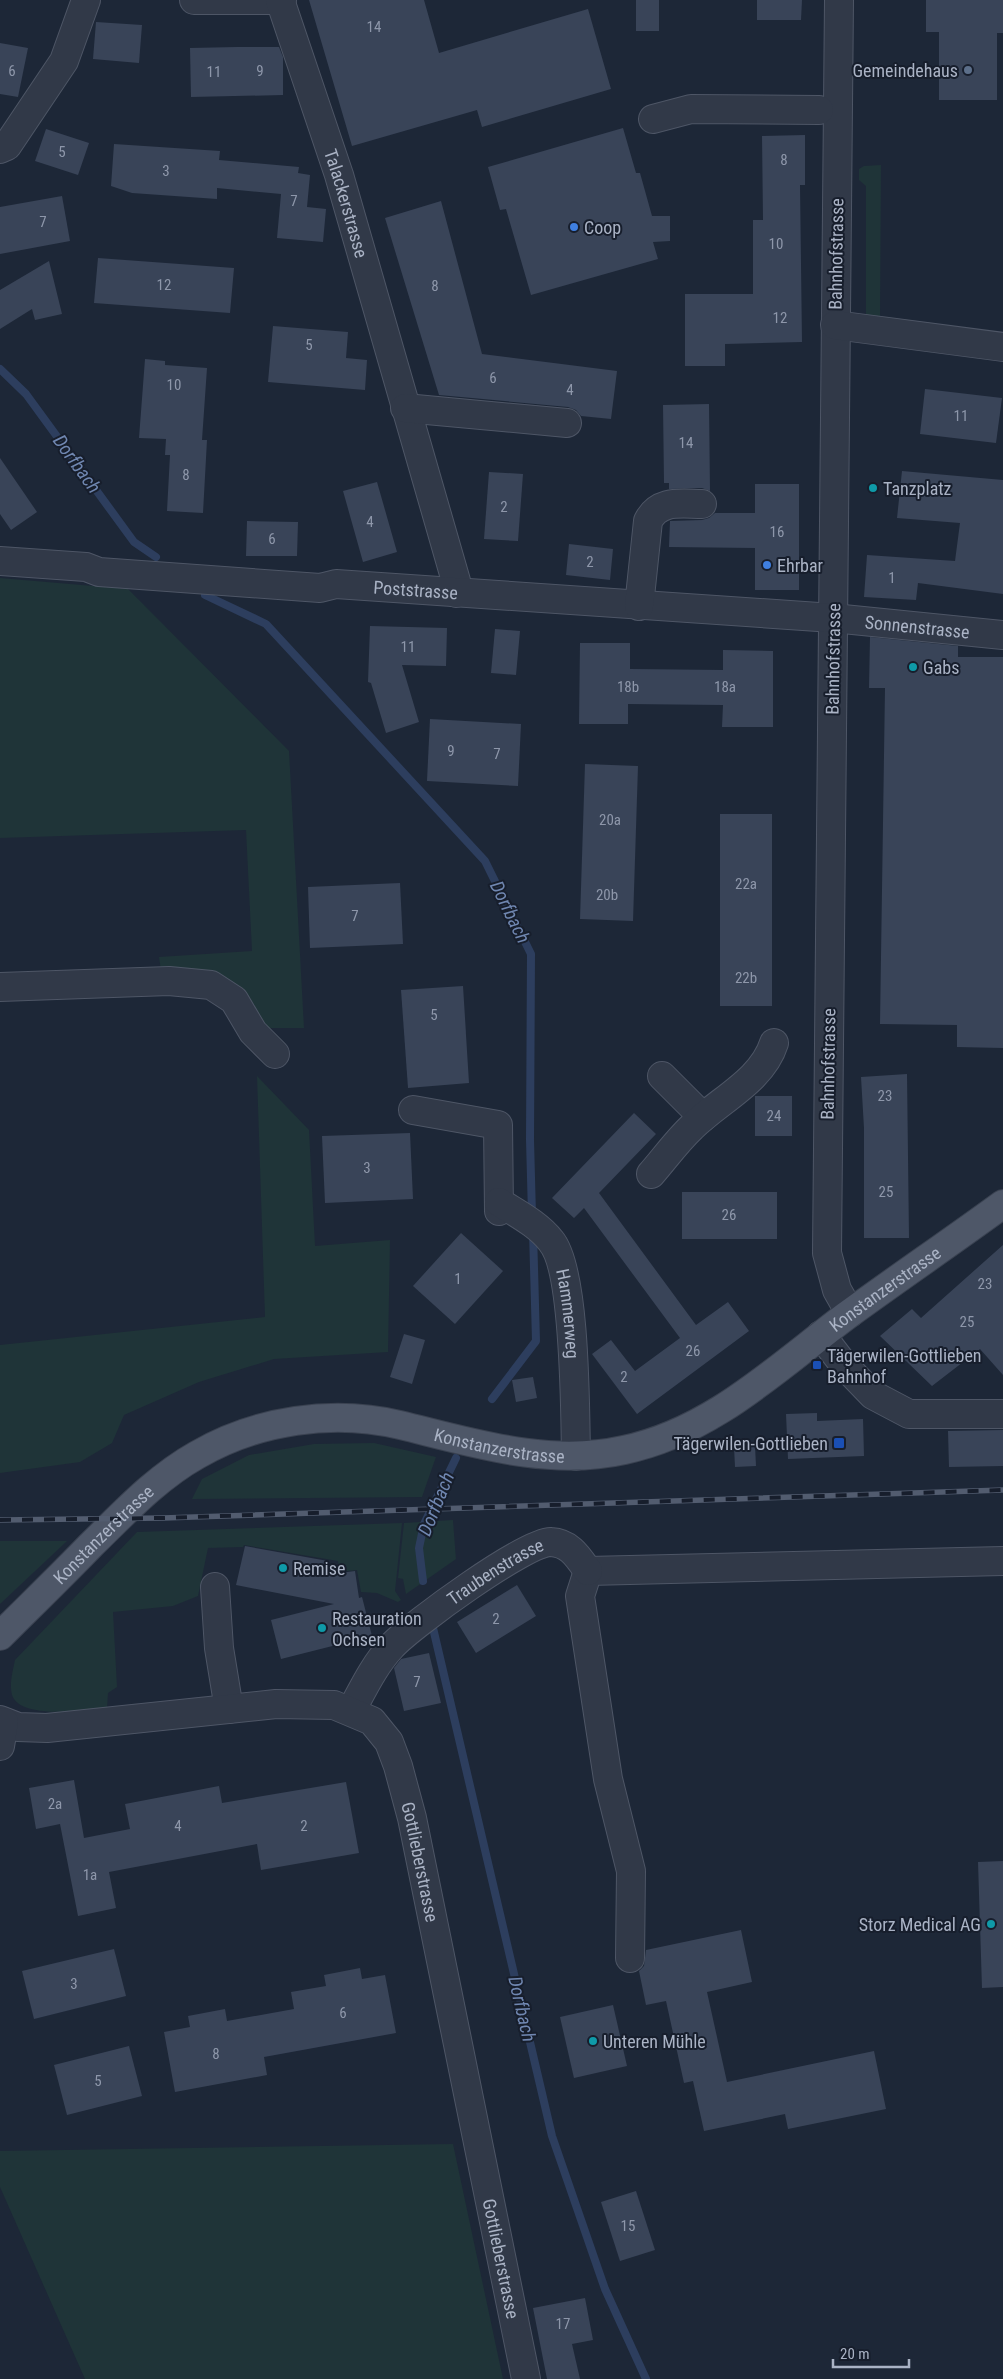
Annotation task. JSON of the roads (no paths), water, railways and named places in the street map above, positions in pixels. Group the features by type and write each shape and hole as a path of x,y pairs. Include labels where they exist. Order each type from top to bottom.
{"main road":[{"name":"Konstanzerstrasse","path":"0,1636 134,1502 164,1477 197,1455 232,1438 267,1426 307,1419 348,1419 390,1423 541,1456 576,1456 634,1448 662,1440 719,1412 850,1313 1003,1204"}],"street":[{"path":"0,149 7,146 64,61 86,0"},
{"path":"194,0 281,0"},
{"name":"Talackerstrasse","path":"281,0 339,175 456,581 456,593"},
{"name":"Bahnhofstrasse","path":"839,0 827,1253 837,1290 850,1313"},
{"path":"653,119 691,109 819,110"},
{"path":"836,325 1003,347"},
{"path":"405,408 567,423"},
{"path":"638,606 648,521 652,512 664,504 702,504"},
{"name":"Poststrasse","path":"0,561 86,567 99,572 202,581 320,588 336,584 833,618"},
{"name":"Sonnenstrasse","path":"833,618 1003,634"},
{"path":"0,987 169,980 211,985 234,1000 253,1032 275,1054"},
{"path":"651,1174 692,1127 753,1076 770,1058 774,1043"},
{"path":"662,1076 703,1117"},
{"name":"Hammerweg","path":"413,1110 498,1125 515,1215 552,1242 561,1259 573,1342 576,1456"},
{"path":"822,1335 844,1364 873,1395 909,1414 1003,1414"},
{"name":"Traubenstrasse","path":"351,1711 372,1673 391,1646 416,1624 525,1550 550,1542 572,1548 588,1571"},
{"path":"630,1958 631,1871 608,1779 580,1596 588,1571 1003,1561"},
{"path":"215,1587 218,1648 229,1709"},
{"name":"Gottlieberstrasse","path":"1,1729 18,1727 47,1728 276,1704 320,1703 351,1711 372,1721 389,1742 407,1800 526,2379"}],"waterway":[{"name":"Dorfbach","path":"0,369 26,394 134,542 156,557"},
{"name":"Dorfbach","path":"205,595 266,624 485,861 531,954 530,1140 532,1215"},
{"name":"Dorfbach","path":"492,1399 536,1341 533,1231"},
{"name":"Dorfbach","path":"423,1581 419,1548 424,1524 456,1458"},
{"name":"Dorfbach","path":"433,1628 552,2136 605,2289 646,2379"}],"railway":[{"path":"0,1520 163,1518 1003,1490"}],"place":[{"name":"Gemeindehaus","path":"968,70"},
{"name":"Coop","path":"574,227"},
{"name":"Tanzplatz","path":"873,488"},
{"name":"Ehrbar","path":"767,565"},
{"name":"Gabs","path":"913,667"},
{"name":"Tägerwilen-Gottlieben Bahnhof","path":"817,1365"},
{"name":"Tägerwilen-Gottlieben","path":"839,1443"},
{"name":"Remise","path":"283,1568"},
{"name":"Restauration Ochsen","path":"322,1628"},
{"name":"Storz Medical AG","path":"991,1924"},
{"name":"Unteren Mühle","path":"593,2041"}]}
